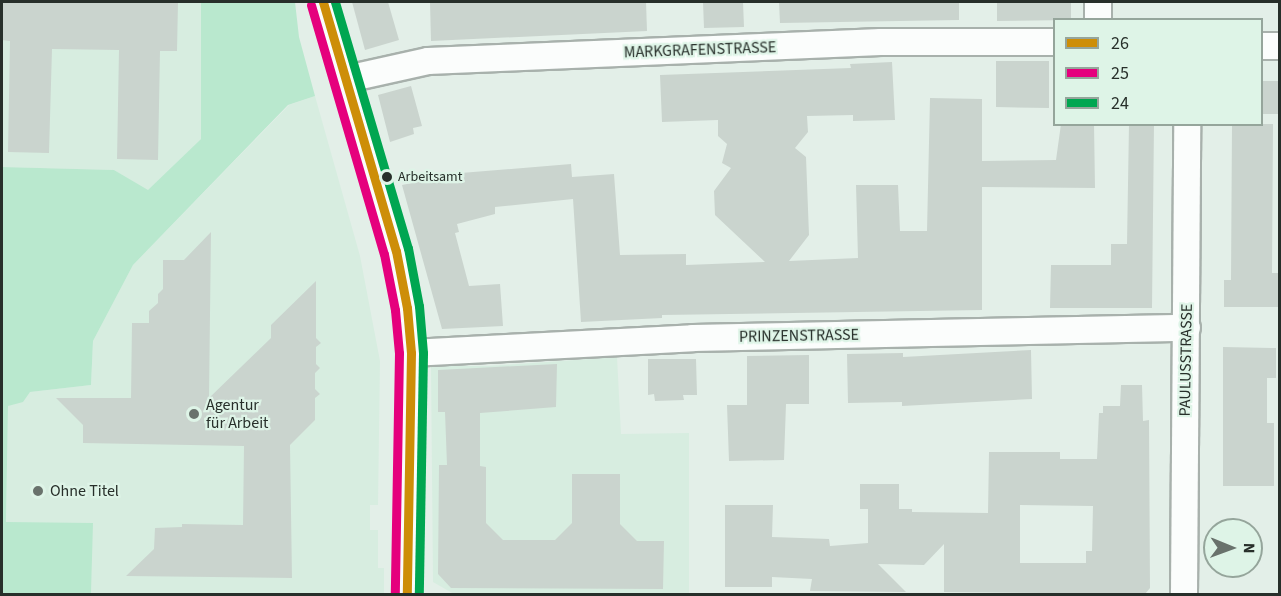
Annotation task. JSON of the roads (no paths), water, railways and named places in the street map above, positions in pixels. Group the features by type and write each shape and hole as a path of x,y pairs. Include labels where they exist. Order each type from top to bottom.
{"street":[{"path":"323,2 396,251 411,353 406,594"},
{"path":"1098,2 1098,18"},
{"name":"MARKGRAFENSTRASSE","path":"347,79 428,62 881,42 1053,42"},
{"path":"1263,46 1280,46"},
{"name":"PAULUSSTRASSE","path":"1184,594 1187,126"},
{"name":"PRINZENSTRASSE","path":"411,353 693,338 1187,328"}],"place":[{"name":"Arbeitsamt","path":"387,177"},
{"name":"Agentur für Arbeit","path":"194,414"},
{"name":"Ohne Titel","path":"38,491"}]}
